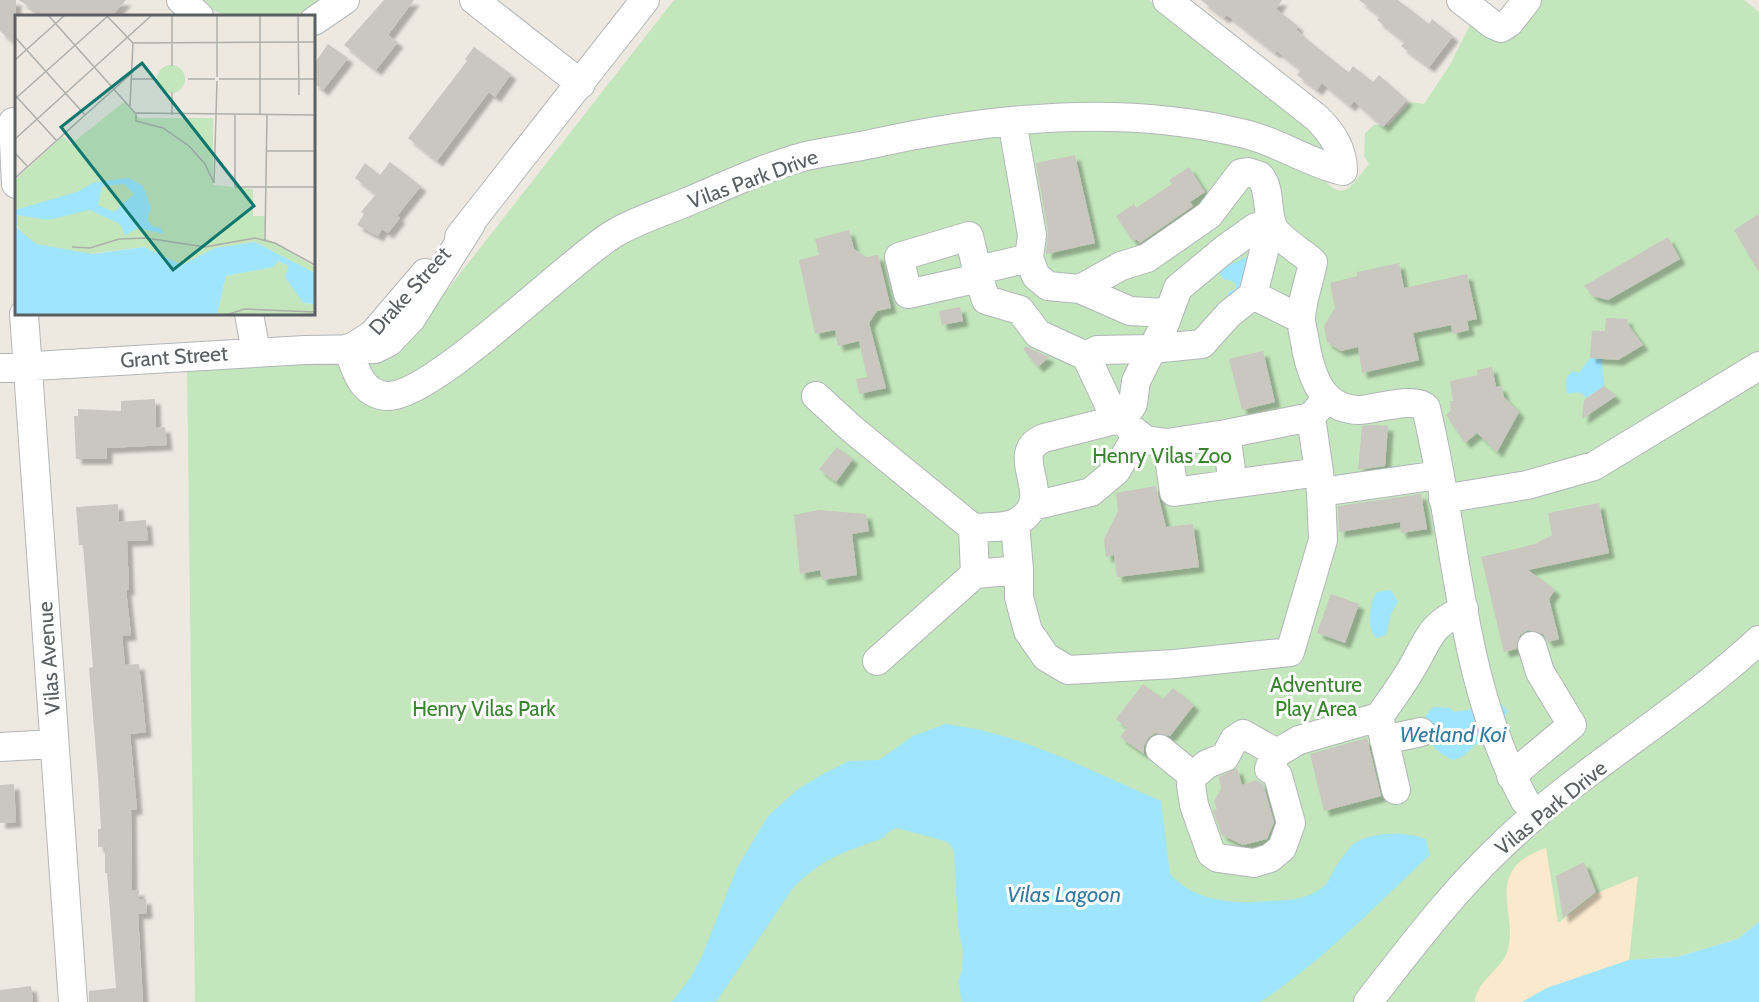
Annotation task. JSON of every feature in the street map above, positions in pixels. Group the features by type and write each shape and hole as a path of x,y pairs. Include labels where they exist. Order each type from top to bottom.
{"street":[{"path":"315,20 345,0"},
{"path":"474,0 581,84"},
{"name":"Drake Street","path":"348,348 373,334 395,306 471,224 645,0"},
{"name":"Vilas Park Drive","path":"348,348 356,372 367,388 389,396 404,393 423,383 513,315 616,232 720,188 805,157 913,134 1059,117 1144,119 1246,134 1318,166 1343,171 1343,158 1337,142 1317,118 1167,0"},
{"path":"1461,0 1498,28 1505,27 1527,0"},
{"path":"10,120 15,173"},
{"path":"1015,138 1032,235 1029,258 1036,276 1048,286 1080,289 1130,311 1167,313"},
{"path":"1080,289 1121,266 1147,258 1209,215 1241,173 1254,173 1263,180 1267,210 1274,229 1313,262 1301,320 1319,407 1323,540 1290,652 1175,664 1068,670 1046,657 1028,631 1019,597 1018,570 1024,514 1036,493 1028,458 1034,444 1044,438 1130,426"},
{"path":"973,528 1091,492 1116,471 1130,426 1136,381 1164,326 1178,288 1256,227 1274,229"},
{"path":"1086,356 1097,350 1151,350 1202,344 1229,314 1253,296 1265,247 1274,229"},
{"path":"1029,258 979,274 986,300 1020,310 1038,334 1086,356 1109,405 1130,426 1156,442 1167,443 1226,434 1319,407 1350,409 1399,405 1413,401 1423,404 1427,413 1478,684 1509,769 1525,801"},
{"path":"1253,296 1301,320"},
{"name":"Vilas Avenue","path":"24,315 14,367 54,744 73,1002"},
{"path":"249,315 256,352"},
{"name":"Grant Street","path":"14,367 348,348"},
{"path":"1167,443 1174,492 1233,484 1320,482 1441,487 1527,484 1593,466 1759,366"},
{"path":"816,396 852,429 973,528 975,574"},
{"path":"1226,434 1233,484"},
{"path":"877,661 975,574 1018,570"},
{"path":"1396,790 1381,729 1431,631 1464,609"},
{"name":"Vilas Park Drive","path":"1368,1002 1461,888 1497,849 1536,815 1712,682 1759,639"},
{"path":"1509,769 1572,725 1540,672 1532,646"},
{"path":"1271,766 1299,740 1381,729 1421,732"},
{"path":"1243,734 1271,766 1278,776 1291,823 1282,848 1269,858 1254,862 1218,858 1211,853 1194,806 1191,785 1193,776 1207,764 1225,757 1234,740 1243,734"},
{"path":"0,747 54,744"},
{"path":"1160,749 1193,776"}],"green space":[{"path":"196,0 328,0 315,8 290,15 230,15 208,8"},
{"name":"Henry Vilas Park","path":"674,0 1149,0 1312,126 1326,144 1323,178 1338,190 1344,190 1355,182 1369,164 1364,156 1365,133 1374,125 1389,125 1410,102 1424,104 1451,63 1470,25 1485,37 1502,41 1526,20 1542,0 1744,0 1759,12 1759,922 1738,939 1677,957 1629,960 1547,988 1522,1002 195,1002 187,369 293,362 361,366 389,358 412,335"}],"sand":[{"path":"1546,848 1558,923 1595,894 1638,876 1629,960 1547,988 1522,1002 1475,1002 1479,989 1505,957 1510,928 1508,883 1513,870 1525,858"}],"water":[{"path":"1247,257 1246,277 1242,286 1226,299 1229,292 1236,289 1236,285 1232,281 1223,279 1218,270"},
{"path":"1590,358 1602,359 1604,386 1586,398 1580,393 1568,394 1566,385 1568,376 1573,371 1579,373"},
{"path":"1391,590 1398,602 1391,614 1386,635 1377,638 1370,623 1372,602 1377,592"},
{"name":"Wetland Koi","path":"1501,704 1508,711 1503,720 1462,757 1453,760 1445,756 1431,744 1427,737 1424,721 1434,707 1450,708 1454,712"},
{"name":"Vilas Lagoon","path":"945,724 1028,744 1161,801 1170,874 1180,883 1203,896 1228,901 1254,902 1289,900 1309,895 1325,885 1352,845 1371,836 1400,834 1426,839 1430,855 1327,951 1260,1002 962,1002 958,982 962,971 963,951 958,927 954,852 951,845 945,841 897,828 881,839 832,858 803,878 793,888 716,1002 672,1002 691,977 702,956 737,868 768,816 798,789 823,774 849,761 879,760 913,736"},
{"path":"1759,922 1759,1002 1522,1002 1547,988 1629,960 1677,957 1738,939"}],"building":[{"path":"0,0 16,0 15,44 0,31"},
{"path":"19,0 126,0 113,15 42,15"},
{"path":"384,0 414,0 388,35 398,42 376,70 344,45"},
{"path":"1201,0 1282,0 1276,9 1298,26 1296,29 1303,36 1344,69 1349,72 1353,66 1373,82 1379,75 1407,100 1383,127 1354,101 1350,106 1322,83 1317,90 1297,75 1301,70 1277,51 1275,53 1227,15 1224,18"},
{"path":"1359,0 1398,0 1429,24 1432,19 1453,36 1429,67 1401,46 1405,42 1377,20 1380,16"},
{"path":"328,44 348,58 323,90 315,84 315,63"},
{"path":"474,47 511,74 495,97 489,92 437,161 408,138 467,61 465,59"},
{"path":"1075,155 1095,243 1046,254 1048,232 1036,163"},
{"path":"390,162 421,186 397,216 400,218 388,233 382,229 378,236 357,225 364,214 361,212 376,194 355,178 365,163 380,175"},
{"path":"1189,167 1205,192 1190,202 1193,206 1140,243 1136,239 1133,241 1116,216 1134,204 1136,208 1172,184 1169,180"},
{"path":"1759,214 1759,272 1734,230"},
{"path":"849,230 854,249 866,257 878,255 891,308 877,311 869,323 886,388 859,394 856,379 867,377 859,341 838,346 835,330 815,334 799,260 819,255 815,239"},
{"path":"1668,237 1680,259 1608,300 1593,296 1584,286"},
{"path":"1399,263 1404,288 1467,274 1477,319 1467,321 1469,330 1453,334 1451,325 1413,333 1419,360 1362,373 1358,347 1341,351 1327,342 1324,326 1335,308 1330,283 1357,276 1357,272"},
{"path":"960,307 963,321 942,325 939,311"},
{"path":"1606,318 1628,319 1627,323 1643,345 1618,360 1590,358 1592,331 1605,331"},
{"path":"1027,346 1049,357 1038,367 1023,349"},
{"path":"1263,351 1275,402 1242,410 1229,359"},
{"path":"1492,367 1496,387 1501,386 1504,397 1519,412 1497,452 1477,433 1465,443 1446,415 1451,410 1450,401 1453,401 1450,381 1478,375 1477,370"},
{"path":"1604,386 1616,396 1582,419 1584,400"},
{"path":"155,399 156,428 165,427 167,445 107,448 107,459 76,459 74,416 78,416 78,409 121,411 121,401"},
{"path":"1362,426 1388,426 1385,466 1358,470"},
{"path":"837,447 853,459 836,482 819,469"},
{"path":"1156,486 1166,527 1193,524 1199,567 1117,577 1114,555 1106,557 1104,539 1118,511 1116,493"},
{"path":"1421,494 1427,529 1401,533 1400,522 1339,532 1338,506"},
{"path":"1599,503 1609,553 1528,570 1555,590 1549,599 1559,639 1548,642 1543,634 1528,630 1520,635 1516,649 1504,652 1481,557 1535,544 1552,535 1548,513"},
{"path":"118,504 119,522 146,520 148,540 127,541 129,590 126,590 131,635 122,636 125,665 139,664 146,732 130,734 137,809 131,810 132,891 139,890 138,899 146,899 147,913 138,914 143,1002 89,1002 89,991 116,988 107,873 105,873 105,847 98,847 98,829 101,829 89,668 93,667 83,545 79,545 76,507"},
{"path":"819,510 866,514 869,531 852,534 857,575 822,580 820,570 800,574 794,515"},
{"path":"1331,594 1359,604 1345,643 1317,633"},
{"path":"1143,684 1163,699 1173,688 1194,705 1170,736 1155,733 1148,738 1144,746 1144,754 1120,737 1127,728 1116,719"},
{"path":"1367,738 1381,796 1324,811 1310,754"},
{"path":"1237,768 1242,785 1256,780 1263,784 1274,822 1267,839 1243,845 1222,835 1213,810 1217,809 1214,801 1221,789 1219,777"},
{"path":"14,784 16,822 0,823 0,785"},
{"path":"1584,862 1596,892 1563,918 1556,876"},
{"path":"31,986 33,1002 0,1002 0,990"}],"park label":[{"name":"Henry Vilas Zoo","path":"1162,456"},
{"name":"Adventure Play Area","path":"1316,697"}]}
